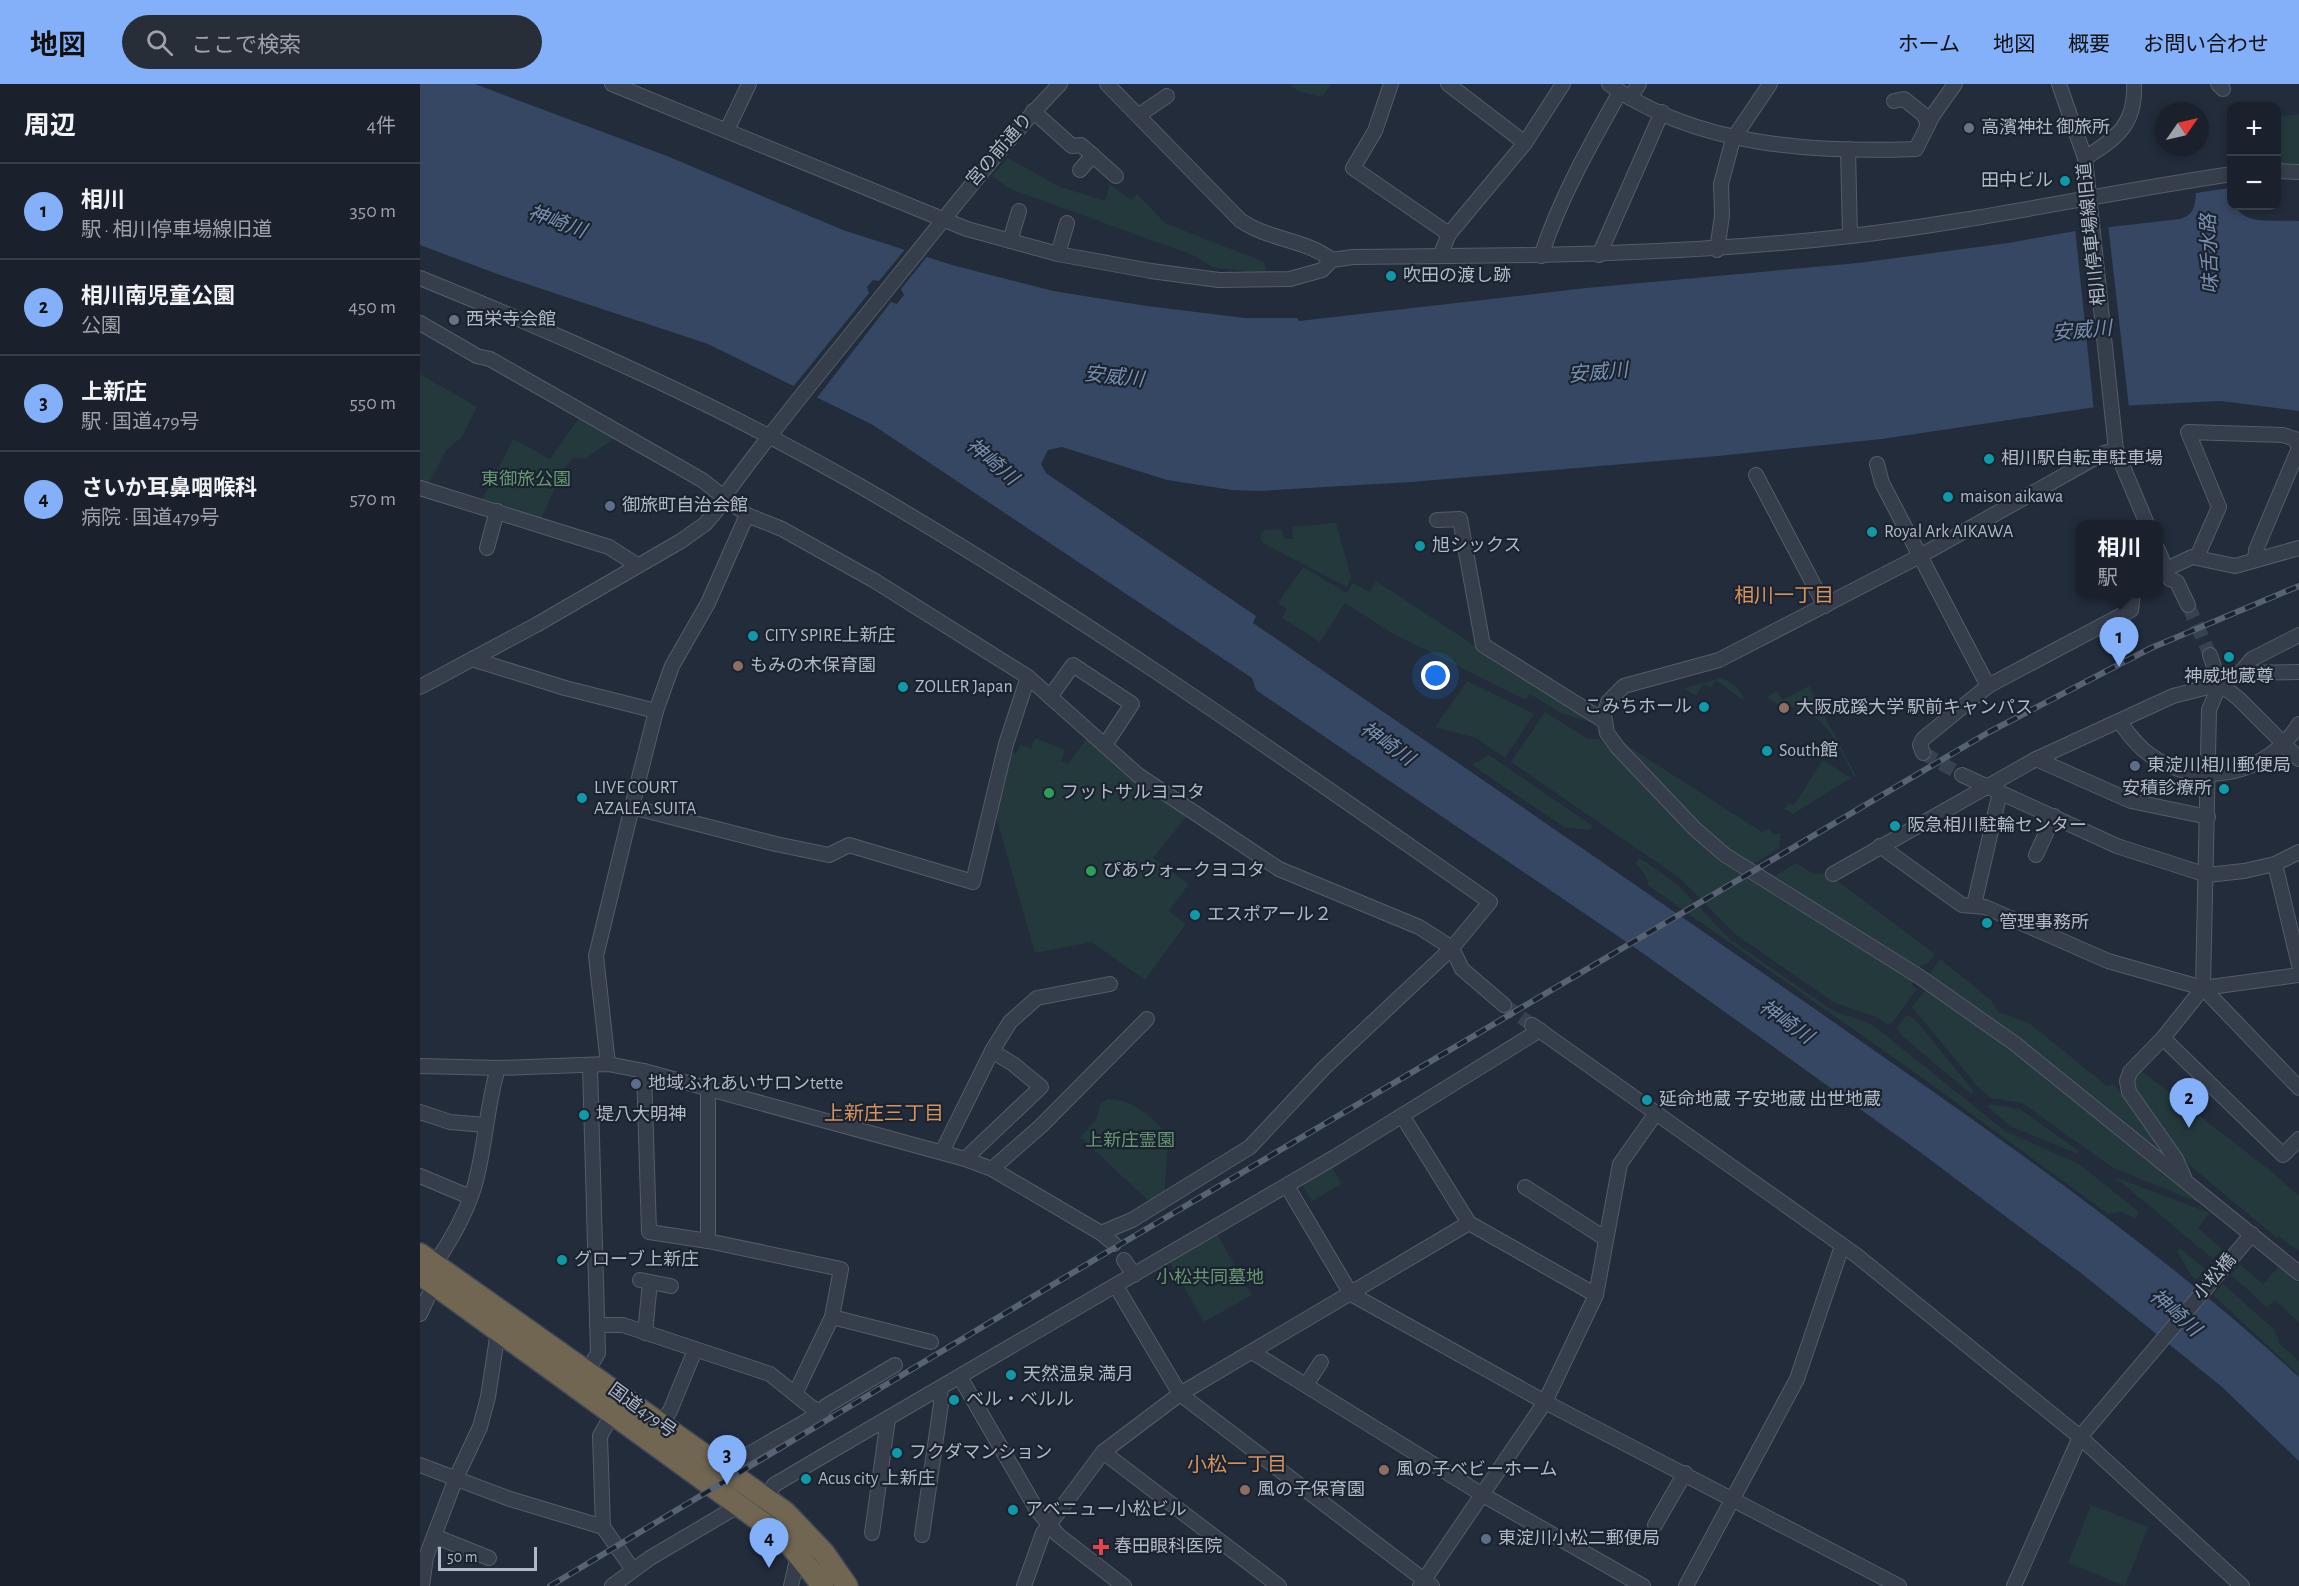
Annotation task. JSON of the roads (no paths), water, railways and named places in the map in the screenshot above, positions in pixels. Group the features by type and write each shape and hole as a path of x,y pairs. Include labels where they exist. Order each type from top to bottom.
{"highway":[{"name":"国道479号","path":"427,1269 498,1331 770,1528 798,1555 823,1586"},
{"name":"国道479号","path":"427,1269 587,1372 766,1499 804,1529 847,1586"}],"street":[{"path":"612,84 941,221 1058,254 1151,271 1219,280 1290,279 1322,270 1332,260 1353,256 1540,256 1717,250 1850,236 1957,221 2089,201 2227,175"},
{"path":"727,130 748,84"},
{"name":"宮の前通り","path":"771,433 941,221 1033,111 1060,84"},
{"path":"1107,84 1240,220 1252,229 1320,250 1332,260"},
{"path":"1391,84 1375,131 1353,168 1449,234"},
{"path":"1448,84 1525,143"},
{"path":"1440,256 1449,234 1525,143 1563,84"},
{"path":"1540,256 1551,224 1580,164 1620,91 1639,84"},
{"path":"1717,250 1722,216 1721,184 1733,139 1770,84"},
{"path":"1620,91 1662,112 1733,139 1848,149 1916,149 1928,124 1955,84"},
{"name":"相川停車場線旧道","path":"2059,84 2085,158 2116,450 2145,520"},
{"path":"2085,158 2115,137 2128,120 2135,102 2134,84"},
{"path":"1139,115 1167,96"},
{"path":"1894,100 1904,99 1924,116 1928,124"},
{"path":"1033,111 1072,146 1081,145 1116,176"},
{"path":"1599,255 1662,112"},
{"path":"1848,149 1850,236"},
{"path":"1080,170 1093,155"},
{"path":"2281,171 2299,172"},
{"path":"1010,242 1019,211"},
{"path":"1058,254 1067,223"},
{"path":"420,278 537,327 771,433 1075,617 1490,902 1452,948 1324,1068 1250,1147 1132,1220 1101,1233"},
{"path":"420,323 477,356 500,364 702,480 747,515 782,529 875,581 1028,677 1138,775 1279,868 1419,927 1452,948 1462,969 1504,1005"},
{"path":"2198,556 2218,507 2188,432 2283,435 2295,439 2299,448 2256,550 2255,560"},
{"path":"420,687 637,565 705,524 727,498 729,491 771,433"},
{"path":"2116,450 2104,453 1920,556 1719,660 1624,686 1608,702 1604,721 1608,733 1618,748 1718,850 1967,1008 2299,1273"},
{"path":"1877,464 1882,483 1988,686"},
{"path":"1756,475 1825,606"},
{"path":"420,488 609,548 637,565"},
{"path":"487,548 497,511"},
{"path":"608,1064 596,956 656,711 672,666 708,603 747,515"},
{"path":"1437,520 1460,519 1483,645 1604,721"},
{"path":"2163,571 2198,556 2235,566 2299,548"},
{"path":"2163,572 2177,582 2188,605"},
{"path":"1923,753 1920,745 1923,739 1988,686 2131,610 2132,598"},
{"path":"1833,874 2036,759 2173,696 2220,684 2240,673 2252,659 2299,635"},
{"path":"2210,655 2220,684 2239,699 2299,759"},
{"path":"472,659 564,688 656,711"},
{"path":"1050,697 1073,665 1132,704 1105,745"},
{"path":"2240,673 2299,672"},
{"path":"632,807 776,844 829,855 849,845 973,882 1006,744 1028,677"},
{"path":"2186,1181 2176,1159 2127,1086 2130,1072 2163,1038 2203,988 2209,710 2220,684"},
{"path":"2119,721 2134,742 2149,755 2166,765 2208,774 2250,767 2267,759 2284,744 2299,724"},
{"path":"2036,759 2131,801 2208,817"},
{"path":"1962,775 2117,846 2207,875 2244,871 2275,864 2299,852"},
{"path":"1974,905 2000,792"},
{"path":"2036,855 2054,816"},
{"path":"1880,846 1962,905 1985,907 2108,962 2203,988 2299,975"},
{"path":"2275,864 2299,965"},
{"path":"942,1152 992,1051 1010,1022 1037,999 1110,984"},
{"path":"2203,988 2299,1088"},
{"path":"992,1170 1041,1126 1147,1019"},
{"path":"766,1499 774,1485 1287,1186 1403,1116 1536,1028 1842,1246 2080,1437 2242,1586"},
{"path":"2163,1038 2283,1155 2299,1139"},
{"path":"965,1159 1041,1087 1013,1064 992,1051"},
{"path":"420,1066 498,1068 608,1064 644,1071 965,1159 992,1170 1101,1233 1114,1244"},
{"path":"587,1372 598,1353 590,1066"},
{"path":"420,1314 427,1269 449,1244 470,1197 498,1068"},
{"path":"644,1071 649,1232 708,1241 841,1269 832,1317 795,1394"},
{"path":"708,1088 708,1241"},
{"path":"420,1112 450,1122 485,1125"},
{"path":"1116,1286 1180,1394 1425,1584 1545,1402 1596,1294 1620,1164 1656,1113"},
{"path":"1403,1116 1469,1223 1596,1294"},
{"path":"420,1176 470,1197"},
{"path":"1287,1186 1351,1294 1545,1402 1734,1498 1899,1586"},
{"path":"1525,1187 1606,1239"},
{"path":"1024,1586 1042,1533 1103,1452 1180,1394 1469,1223"},
{"name":"小松橋","path":"2014,1586 2080,1437 2141,1362 2252,1234"},
{"path":"1686,1586 1797,1379 1842,1246"},
{"path":"1124,1260 1134,1275"},
{"path":"645,1333 645,1281 670,1286"},
{"path":"832,1317 931,1342"},
{"path":"597,1325 623,1325 770,1374 811,1407 822,1412"},
{"path":"422,1586 426,1557 456,1478 480,1427 488,1397 498,1331"},
{"path":"660,1424 670,1412 695,1350"},
{"path":"1252,1352 1483,1495 1642,1586"},
{"path":"1306,1385 1321,1362"},
{"path":"723,1469 822,1412 826,1406 895,1365"},
{"path":"960,1377 1037,1510 1048,1524 1124,1586"},
{"path":"922,1534 941,1404 940,1388"},
{"path":"614,1413 600,1436 603,1527 633,1570"},
{"path":"872,1533 888,1419"},
{"path":"1103,1452 1279,1586"},
{"path":"420,1465 510,1499 603,1527"},
{"path":"1655,1525 1685,1473"},
{"path":"612,1586 633,1570 738,1506"},
{"path":"434,1536 489,1558"},
{"path":"791,1586 798,1555"}],"water":[{"path":"420,84 475,84 667,156 843,230 952,265 1053,291 1245,318 1297,318 1299,321 1586,288 1858,263 2008,243 2075,231 2180,219 2193,209 2196,193 2227,188 2227,210 2238,210 2253,219 2299,221 2299,411 2221,401 2096,407 1882,439 1718,456 1411,482 1259,491 1232,490 1167,480 1062,447 1048,450 1041,464 1046,473 1256,616 1253,623 1682,917 2008,1145 2186,1280 2299,1377 2299,1461 2222,1387 2081,1273 1920,1152 1644,954 1256,690 1252,678 873,425 708,344 500,275 420,245"}],"tunnel":[{"path":"2188,605 2210,655"},
{"path":"1923,753 1962,775"},
{"path":"1504,1005 1532,1025"}],"railway":[{"path":"550,1586 1104,1254 1989,732 2151,648 2299,586"}],"place":[{"name":"高濱神社 御旅所","path":"1969,128"},
{"name":"田中ビル","path":"2065,181"},
{"name":"吹田の渡し跡","path":"1391,276"},
{"name":"西栄寺会館","path":"454,320"},
{"name":"相川駅自転車駐車場","path":"1989,459"},
{"name":"maison aikawa","path":"1948,497"},
{"name":"御旅町自治会館","path":"610,506"},
{"name":"Royal Ark AIKAWA","path":"1872,532"},
{"name":"旭シックス","path":"1420,546"},
{"name":"CITY SPIRE上新庄","path":"753,636"},
{"name":"神威地蔵尊","path":"2229,657"},
{"name":"もみの木保育園","path":"738,666"},
{"name":"相川","path":"2119,667"},
{"name":"ZOLLER Japan","path":"903,687"},
{"name":"こみちホール","path":"1704,707"},
{"name":"大阪成蹊大学 駅前キャンパス","path":"1784,708"},
{"name":"South館","path":"1767,751"},
{"name":"東淀川相川郵便局","path":"2135,766"},
{"name":"安積診療所","path":"2224,789"},
{"name":"フットサルヨコタ","path":"1049,793"},
{"name":"LIVE COURT AZALEA SUITA","path":"582,798"},
{"name":"阪急相川駐輪センター","path":"1895,826"},
{"name":"ぴあウォークヨコタ","path":"1091,871"},
{"name":"エスポアール２","path":"1195,915"},
{"name":"管理事務所","path":"1987,923"},
{"name":"地域ふれあいサロンtette","path":"636,1084"},
{"name":"延命地蔵 子安地蔵 出世地蔵","path":"1647,1100"},
{"name":"堤八大明神","path":"584,1115"},
{"name":"相川南児童公園","path":"2189,1128"},
{"name":"グローブ上新庄","path":"562,1260"},
{"name":"天然温泉 満月","path":"1011,1375"},
{"name":"ベル・ベルル","path":"954,1400"},
{"name":"フクダマンション","path":"897,1453"},
{"name":"風の子ベビーホーム","path":"1384,1470"},
{"name":"Acus city 上新庄","path":"806,1479"},
{"name":"上新庄","path":"727,1485"},
{"name":"風の子保育園","path":"1245,1490"},
{"name":"アベニュー小松ビル","path":"1013,1510"},
{"name":"東淀川小松二郵便局","path":"1486,1539"},
{"name":"春田眼科医院","path":"1101,1547"},
{"name":"さいか耳鼻咽喉科","path":"769,1568"}],"district":[{"name":"相川一丁目","path":"1784,596"},
{"name":"上新庄三丁目","path":"884,1114"},
{"name":"小松一丁目","path":"1237,1465"}],"water label":[{"name":"神崎川","path":"557,222"},
{"name":"味舌水路","path":"2210,254"},
{"name":"安威川","path":"2082,331"},
{"name":"安威川","path":"1598,373"},
{"name":"安威川","path":"1114,377"},
{"name":"神崎川","path":"992,462"},
{"name":"神崎川","path":"1387,744"},
{"name":"神崎川","path":"1786,1022"},
{"name":"神崎川","path":"2175,1313"}],"park label":[{"name":"東御旅公園","path":"526,480"},
{"name":"上新庄霊園","path":"1130,1141"},
{"name":"小松共同墓地","path":"1210,1278"}]}
